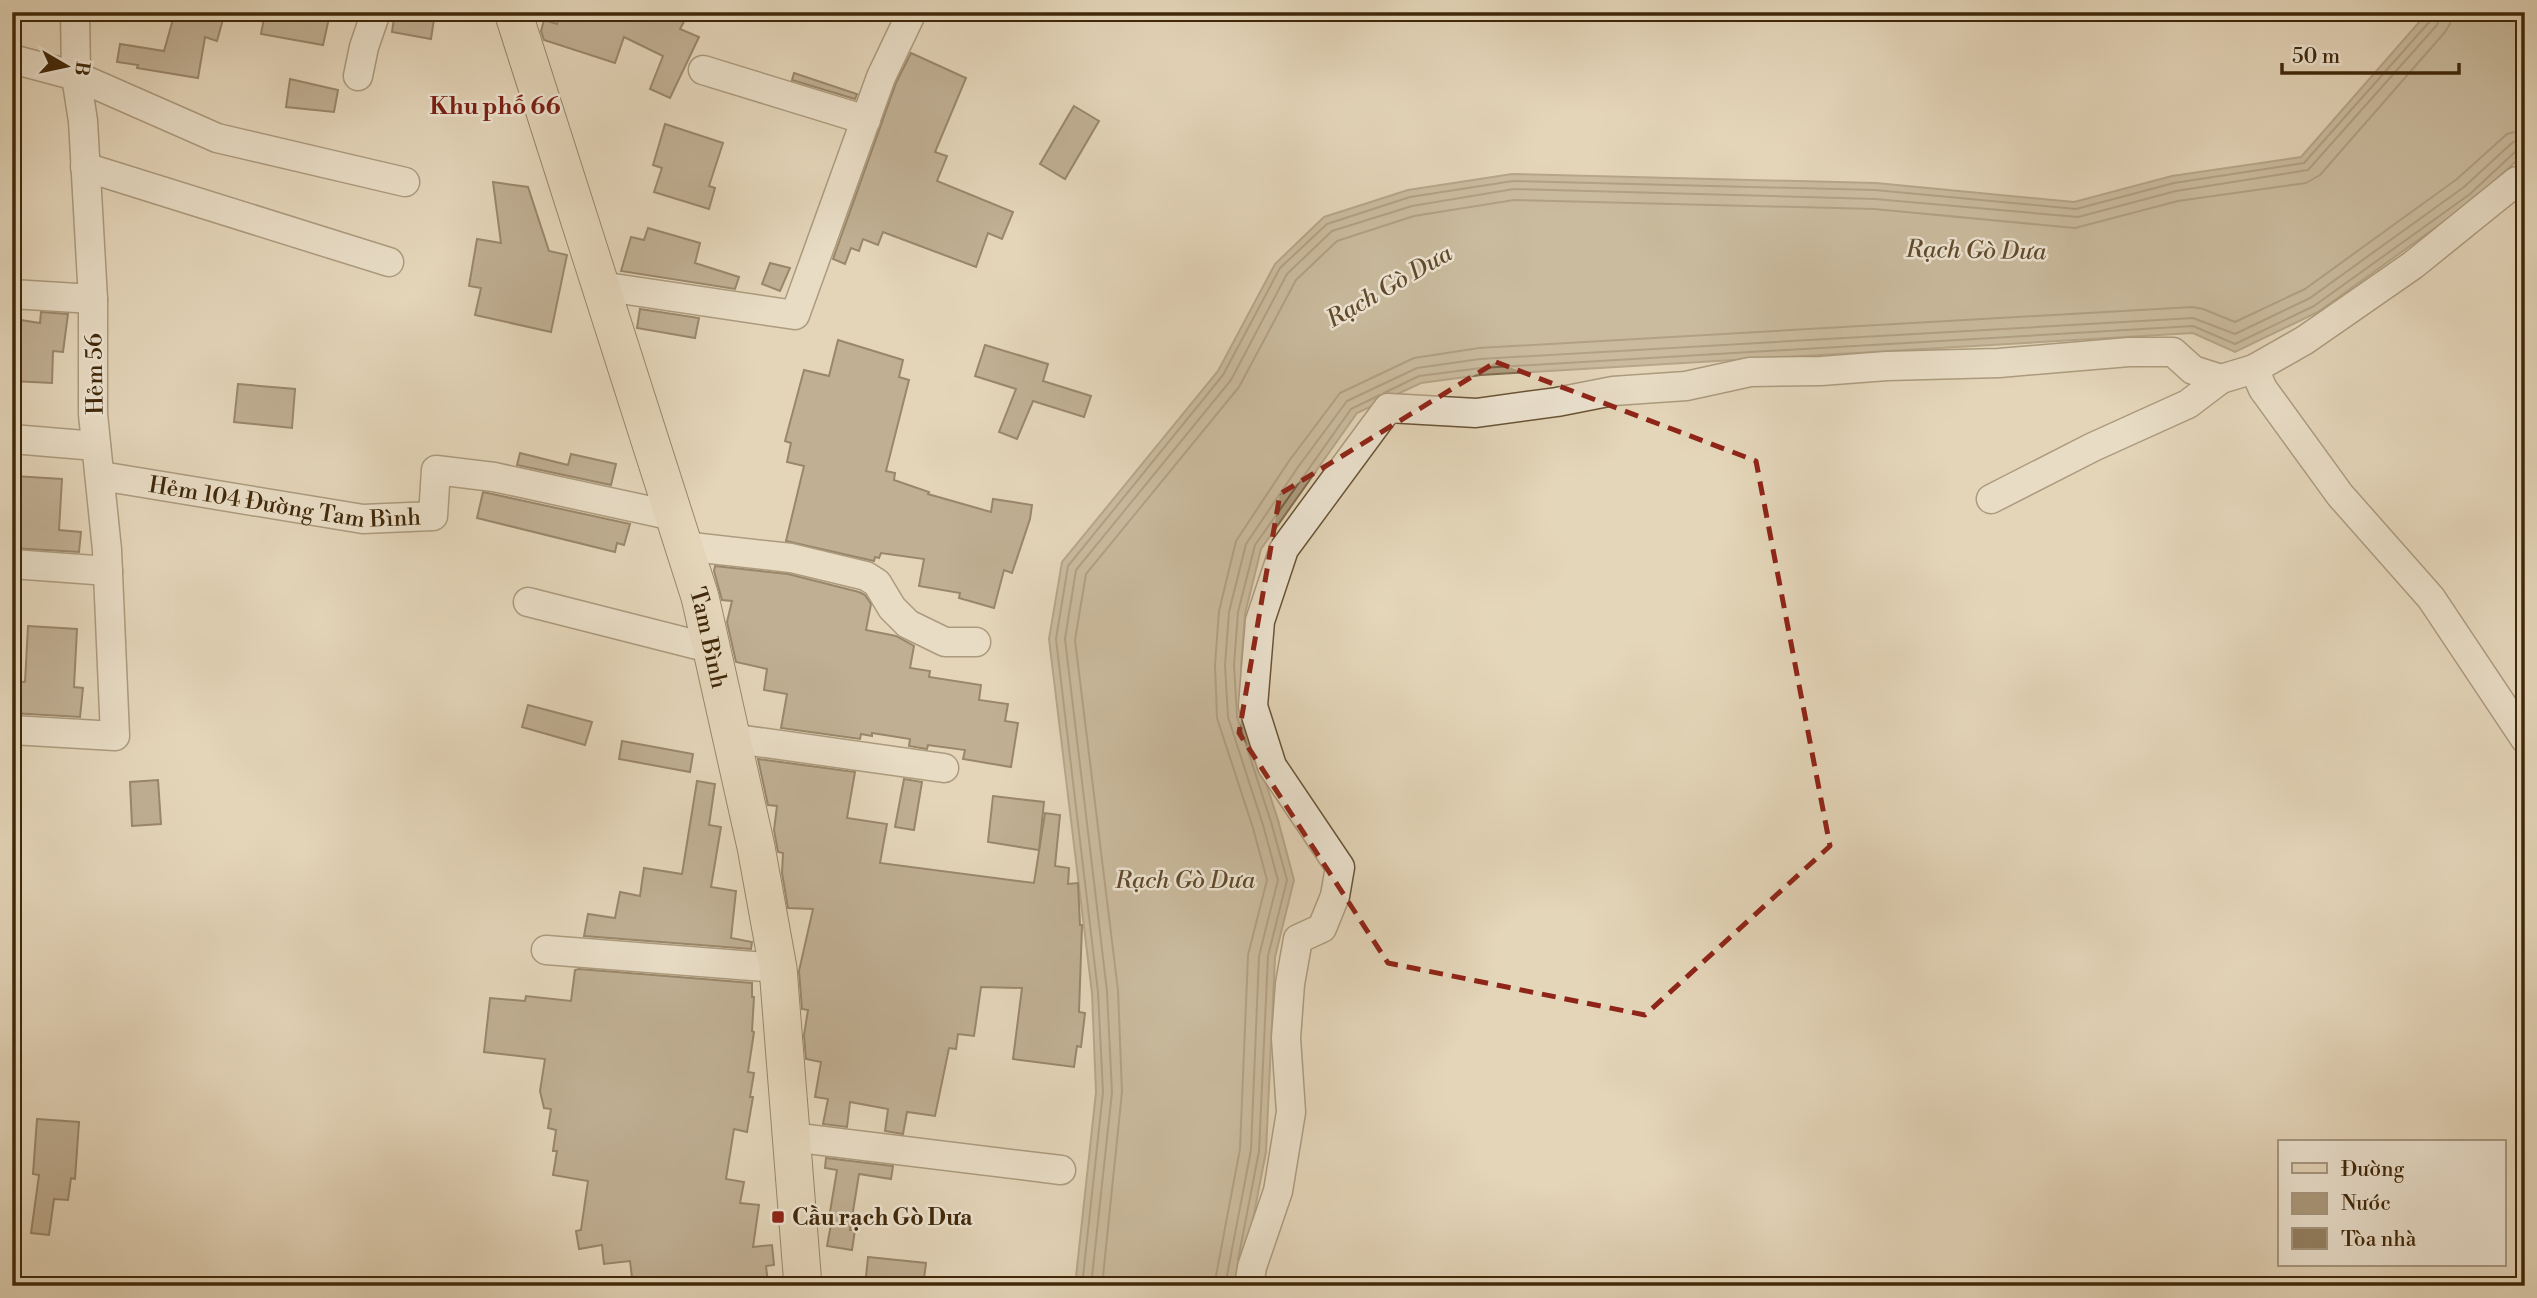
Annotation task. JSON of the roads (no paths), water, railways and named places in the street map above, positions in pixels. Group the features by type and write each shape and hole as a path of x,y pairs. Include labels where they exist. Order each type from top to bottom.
{"main road":[{"name":"Tam Bình","path":"513,12 700,597 713,649 730,738 756,847 778,968 803,1286"}],"street":[{"name":"Hẻm 56","path":"12,730 114,736 108,571 93,414 93,299 83,121 76,76 75,12"},
{"path":"358,76 376,12"},
{"path":"600,286 795,315 881,77 912,12"},
{"path":"12,59 76,76 217,138 405,182"},
{"path":"703,70 866,120"},
{"path":"85,167 389,262"},
{"path":"1991,499 2093,447 2188,404 2221,379 2254,369 2305,340 2413,265 2516,181 2525,183"},
{"path":"12,294 93,299"},
{"path":"1249,1286 1252,1266 1278,1191 1291,1112 1286,1038 1290,984 1298,939 1322,928 1335,896 1340,867 1272,766 1253,706 1260,621 1284,549 1388,408 1476,413 1613,391 1686,386 1749,372 1999,363 2129,352 2174,352 2193,370 2221,379"},
{"path":"2254,369 2263,389 2340,495 2431,598 2525,739"},
{"path":"12,439 96,446"},
{"name":"Hẻm 104 Đường Tam Bình","path":"101,476 363,519 433,516 436,470 494,478 679,531"},
{"path":"679,531 866,576 877,583 892,608 908,624 944,642 976,642"},
{"path":"12,564 108,571"},
{"path":"528,602 713,649"},
{"path":"730,738 944,768"},
{"path":"546,950 778,968"},
{"path":"791,1136 1061,1170"}],"water":[{"name":"Rạch Gò Dưa","path":"2428,12 2525,12 2525,153 2474,200 2318,312 2235,352 2193,333 1481,375 1421,383 1357,413 1261,549 1245,614 1241,665 1244,716 1278,820 1294,880 1275,957 1266,1152 1240,1286 1075,1286 1096,1092 1092,993 1049,639 1062,562 1218,371 1275,264 1324,217 1408,190 1512,174 1876,183 2074,202 2172,176 2301,157"}],"place":[{"name":"Cầu rạch Gò Dưa","path":"778,1217"}],"district":[{"name":"Khu phố 66","path":"495,106"}]}
